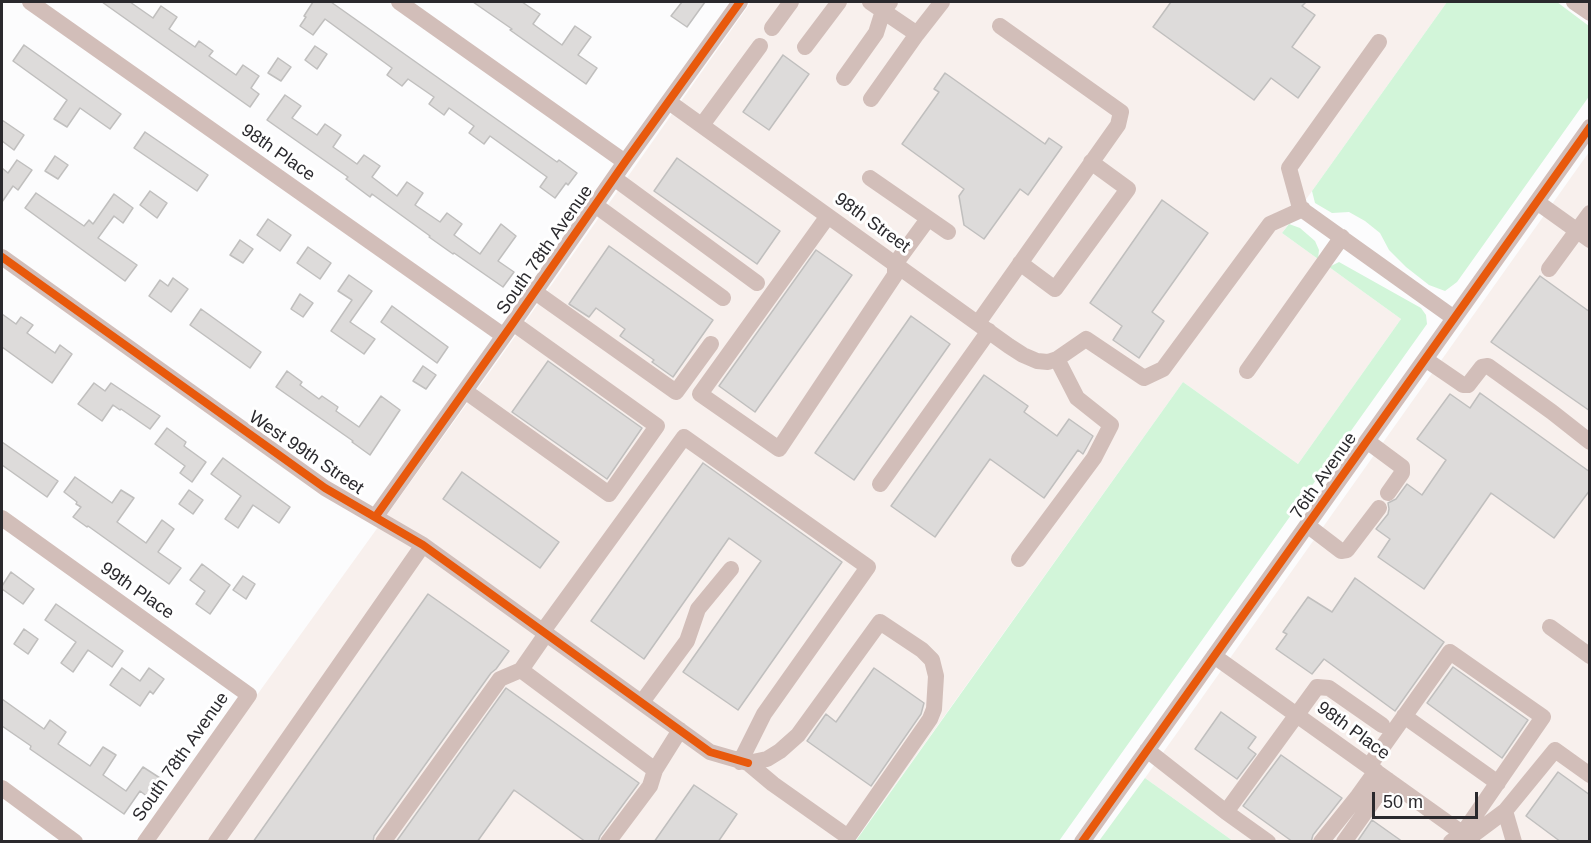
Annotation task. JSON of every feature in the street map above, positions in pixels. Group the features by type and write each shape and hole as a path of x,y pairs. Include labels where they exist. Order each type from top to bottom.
{"street":[{"name":"98th Place","path":"30,2 508,330 657,426 609,494 465,391"},
{"path":"399,2 625,162"},
{"name":"South 78th Avenue","path":"376,516 740,2"},
{"path":"772,28 791,2"},
{"path":"805,47 839,2"},
{"path":"871,99 942,2"},
{"path":"1574,2 1590,13"},
{"path":"844,78 876,33 881,5 917,34"},
{"path":"880,484 983,327 1020,263 1118,125 1121,112 1000,26"},
{"path":"1379,42 1289,168 1300,207 1454,318"},
{"path":"702,125 760,46"},
{"name":"98th Street","path":"669,102 1023,355 1037,361 1048,362 1057,359"},
{"name":"76th Avenue","path":"1082,842 1590,127"},
{"path":"1020,263 1055,289 1128,189 1092,162"},
{"path":"614,178 757,283"},
{"path":"870,178 948,232"},
{"path":"1537,202 1583,235"},
{"path":"595,205 723,298"},
{"path":"1019,559 1094,458 1111,424 1077,398 1057,359 1086,339 1144,378 1163,369 1270,224 1303,209"},
{"path":"1549,269 1583,235 1590,213"},
{"path":"828,216 700,394 778,449 895,274 895,264 928,219"},
{"path":"1247,371 1342,237"},
{"name":"West 99th Street","path":"2,257 325,488 423,545 710,752 744,763"},
{"path":"535,292 676,392 711,344"},
{"path":"1425,359 1463,385 1468,385 1482,367 1488,366 1590,442"},
{"path":"383,842 500,679 521,670 544,632 684,437 868,567 764,714 744,763"},
{"path":"1367,441 1402,467 1402,473 1388,493"},
{"path":"1307,525 1341,551 1347,550 1378,507"},
{"name":"99th Place","path":"2,518 249,694"},
{"path":"216,842 423,545"},
{"path":"642,702 687,641 698,609 731,569"},
{"path":"880,622 922,650 932,660 936,676 934,709 930,719 848,837 744,763 767,759 798,735 880,622"},
{"path":"1550,627 1590,656"},
{"path":"1344,842 1404,716 1450,652 1543,717 1463,839"},
{"name":"98th Place","path":"1214,656 1377,772 1463,839"},
{"path":"521,670 655,770"},
{"path":"1226,812 1317,687 1329,688 1382,725"},
{"name":"South 78th Avenue","path":"145,842 249,694"},
{"path":"1404,716 1498,783"},
{"path":"608,842 650,786 655,770 680,730"},
{"path":"1147,750 1268,842"},
{"path":"1463,839 1504,811 1555,750 1590,775"},
{"path":"1321,842 1377,772"},
{"path":"2,788 75,842"},
{"path":"1504,811 1514,842"}],"shaded area":[{"path":"751,2 1447,2 1282,233 1401,319 1298,464 1183,382 855,841 151,842 497,362"},
{"path":"1589,152 1589,841 1233,841 1145,778"}],"green space":[{"path":"1447,2 1557,2 1589,26 1590,95 1457,282 1445,291 1429,285 1406,267 1389,250 1380,233 1365,221 1349,212 1332,213 1315,203 1312,191"},
{"path":"1289,224 1300,228 1315,241 1319,250 1318,259 1282,233"},
{"path":"1339,262 1421,308 1426,315 1427,324 1059,841 855,842 1183,382 1298,464 1401,319 1329,267"},
{"path":"1145,778 1233,841 1099,841"}],"building":[{"path":"102,2 130,2 153,18 161,6 177,17 169,29 195,47 199,41 213,51 209,56 236,75 243,65 259,76 251,88 259,94 250,107"},
{"path":"313,2 331,2 557,162 559,160 577,173 555,198 540,187 547,177 490,136 484,144 469,133 474,126 449,108 444,115 429,104 434,97 408,79 402,86 387,75 392,68 325,19 313,35 300,26"},
{"path":"473,2 522,2 540,14 533,24 562,45 575,26 591,37 578,55 597,68 586,84"},
{"path":"682,2 705,2 687,27 671,16"},
{"path":"1171,2 1306,2 1302,6 1315,15 1292,47 1320,67 1298,98 1271,78 1254,100 1153,27"},
{"path":"24,45 121,114 110,129 80,108 67,127 54,119 67,100 13,61"},
{"path":"315,46 327,54 317,69 305,60"},
{"path":"783,55 809,74 769,130 743,112"},
{"path":"278,58 291,67 281,81 268,73"},
{"path":"945,73 1045,144 1049,138 1062,147 1028,195 1020,189 984,239 964,225 959,196 964,189 902,144 939,92 934,89"},
{"path":"285,95 301,106 292,118 317,135 325,124 341,135 333,147 357,164 364,155 380,166 372,177 397,196 407,182 423,193 415,205 440,222 447,213 462,224 454,235 480,254 501,224 516,236 498,261 514,272 503,287 429,237 372,194 370,197 346,179 348,177 267,120"},
{"path":"2,120 24,135 14,150 2,141"},
{"path":"145,132 208,175 197,191 134,148"},
{"path":"55,156 68,165 58,179 45,171"},
{"path":"677,158 780,231 757,264 654,191"},
{"path":"17,160 32,170 18,190 13,186 2,202 2,168 8,173"},
{"path":"150,191 167,203 157,218 140,205"},
{"path":"36,193 84,226 89,220 93,224 114,194 133,208 123,223 114,216 98,238 137,265 125,281 25,208"},
{"path":"1162,200 1208,233 1152,312 1164,321 1139,358 1113,340 1122,326 1090,303"},
{"path":"268,219 291,235 280,251 257,235"},
{"path":"240,240 253,249 243,263 230,255"},
{"path":"609,246 713,320 673,377 652,362 654,360 620,336 625,329 596,308 589,317 569,304"},
{"path":"308,247 331,263 320,279 297,263"},
{"path":"816,250 852,275 755,412 719,386"},
{"path":"349,275 372,291 350,322 375,339 364,354 331,331 352,300 338,291"},
{"path":"1540,276 1590,312 1590,411 1491,342"},
{"path":"173,278 188,289 171,312 149,296 160,280 168,286"},
{"path":"300,294 313,303 303,317 291,309"},
{"path":"392,306 448,347 437,363 381,322"},
{"path":"201,309 261,352 250,368 190,325"},
{"path":"2,314 16,324 21,317 33,325 27,333 55,353 60,345 72,354 52,383 2,347"},
{"path":"911,316 950,344 854,480 815,453"},
{"path":"548,361 642,428 607,479 512,412"},
{"path":"423,366 436,375 426,389 413,381"},
{"path":"287,371 302,382 300,385 319,399 322,396 338,407 336,411 359,427 381,396 400,410 370,455 276,387"},
{"path":"984,375 1028,406 1024,412 1057,436 1069,419 1093,436 1083,454 1078,450 1044,498 990,459 935,537 891,506"},
{"path":"94,383 105,391 111,383 160,416 150,429 113,405 102,421 78,404"},
{"path":"1480,393 1590,472 1590,490 1554,538 1491,493 1424,589 1378,557 1390,539 1376,529 1388,514 1388,503 1396,499 1407,484 1422,495 1446,460 1417,439 1450,394 1470,408"},
{"path":"167,428 186,442 184,446 206,462 192,482 180,473 185,466 155,444"},
{"path":"2,442 58,481 47,497 2,465"},
{"path":"223,458 290,507 279,523 253,505 238,528 225,519 241,496 211,474"},
{"path":"703,463 842,562 738,710 683,672 761,561 729,538 644,659 591,621"},
{"path":"462,472 559,542 540,568 443,499"},
{"path":"75,477 112,503 121,490 134,498 117,522 146,543 162,520 174,529 158,552 181,568 169,584 73,517 81,507 64,492"},
{"path":"189,490 203,500 193,514 179,504"},
{"path":"202,564 230,585 210,614 196,604 205,591 190,580"},
{"path":"11,572 34,589 23,604 2,589"},
{"path":"243,576 255,584 246,599 233,590"},
{"path":"1355,578 1444,642 1395,711 1324,659 1312,674 1276,649 1287,634 1283,632 1308,597 1332,612"},
{"path":"428,594 509,651 374,836 373,842 253,842"},
{"path":"56,604 123,651 112,667 88,650 73,672 61,663 76,642 45,620"},
{"path":"24,629 38,639 28,654 14,644"},
{"path":"1453,667 1528,720 1502,758 1427,703"},
{"path":"122,668 140,681 149,668 164,679 153,694 150,691 140,706 110,685"},
{"path":"874,668 924,703 921,714 871,786 807,741 826,714 836,722"},
{"path":"506,688 639,783 598,842 586,842 514,790 477,842 396,842"},
{"path":"2,699 44,729 50,720 66,732 58,744 90,766 103,747 116,755 103,775 126,791 143,767 160,778 148,797 140,791 124,814 30,749 31,746 2,726"},
{"path":"1221,712 1256,737 1248,748 1256,754 1237,779 1195,749"},
{"path":"1281,755 1342,798 1313,835 1311,842 1293,842 1243,806"},
{"path":"1558,772 1590,795 1590,842 1561,842 1526,816"},
{"path":"694,785 737,814 718,842 654,842"},
{"path":"1372,820 1403,842 1357,842"}],"cycle path":[{"path":"376,516 740,2"},
{"path":"1082,842 1590,127"},
{"path":"2,257 325,488 423,545 710,752 748,763"}]}
